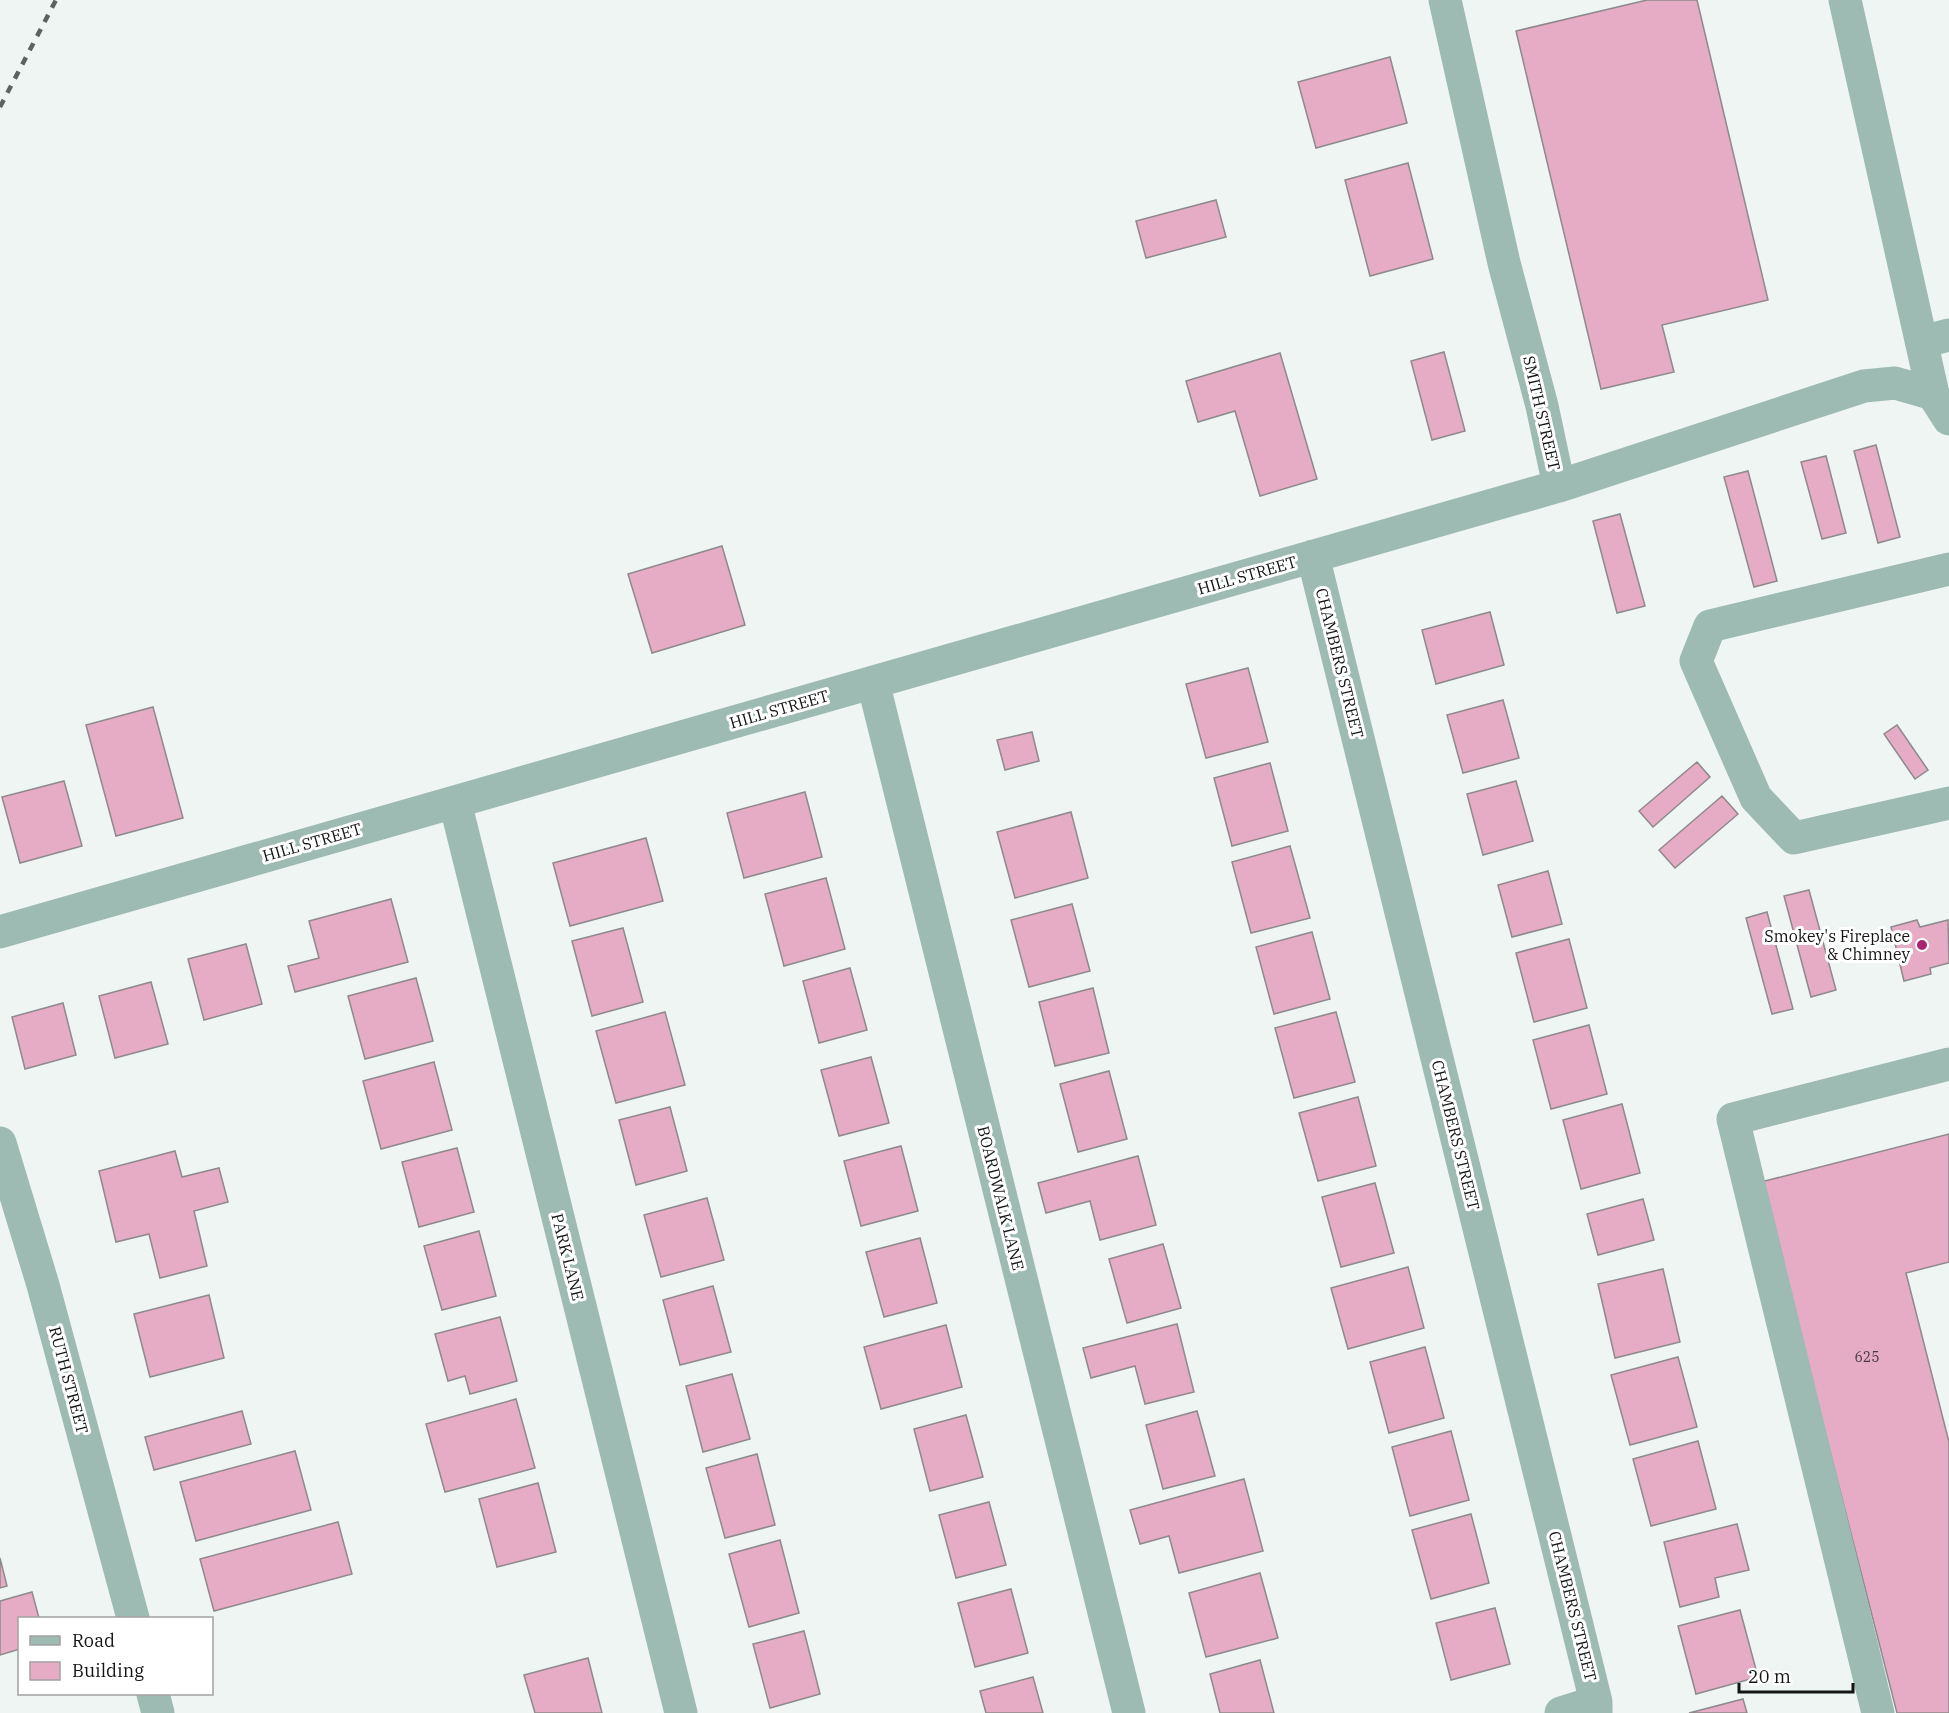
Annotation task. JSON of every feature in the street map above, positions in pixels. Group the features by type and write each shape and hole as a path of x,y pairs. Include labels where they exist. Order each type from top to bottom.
{"street":[{"name":"SMITH STREET","path":"1445,0 1504,263 1542,406 1558,486 1864,386 1895,383 1941,407"},
{"path":"1845,0 1935,339 1941,407"},
{"name":"HILL STREET","path":"0,932 1558,486"},
{"name":"CHAMBERS STREET","path":"1313,556 1596,1708"},
{"path":"1949,569 1710,626 1696,661 1756,798 1794,838 1949,803"},
{"name":"BOARDWALK LANE","path":"873,682 1130,1713"},
{"name":"PARK LANE","path":"455,802 681,1713"},
{"path":"1878,1713 1733,1119 1949,1064"},
{"name":"RUTH STREET","path":"0,1143 44,1285 133,1617"},
{"path":"153,1695 158,1713"},
{"path":"1561,1713 1596,1708"}],"building":[{"path":"1647,0 1697,0 1768,300 1662,325 1674,372 1601,389 1516,31"},
{"path":"1390,57 1407,123 1316,148 1298,82"},
{"path":"1408,163 1433,259 1370,276 1345,180"},
{"path":"1216,200 1226,237 1146,258 1136,221"},
{"path":"1444,352 1465,431 1432,440 1411,361"},
{"path":"1280,353 1317,479 1260,496 1235,411 1198,422 1186,381"},
{"path":"1876,445 1900,537 1878,543 1854,451"},
{"path":"1826,456 1846,533 1822,539 1801,462"},
{"path":"1748,471 1777,581 1754,587 1724,477"},
{"path":"1620,514 1645,606 1617,613 1593,521"},
{"path":"722,546 745,625 652,653 628,574"},
{"path":"1490,612 1504,665 1436,684 1422,630"},
{"path":"1248,668 1268,742 1206,758 1186,684"},
{"path":"1503,700 1519,758 1463,773 1447,715"},
{"path":"153,707 183,818 116,836 86,725"},
{"path":"1897,725 1928,770 1915,779 1884,734"},
{"path":"1032,732 1039,761 1005,770 997,740"},
{"path":"1697,762 1710,777 1653,827 1639,811"},
{"path":"1270,763 1288,831 1232,846 1214,778"},
{"path":"64,781 82,846 20,863 2,797"},
{"path":"1516,781 1533,841 1483,855 1467,794"},
{"path":"805,792 822,857 744,878 727,813"},
{"path":"1722,796 1738,814 1675,868 1659,850"},
{"path":"1071,812 1088,878 1015,898 997,832"},
{"path":"646,838 663,901 570,926 553,863"},
{"path":"1290,846 1310,918 1251,933 1232,862"},
{"path":"1548,871 1562,924 1512,937 1498,885"},
{"path":"826,878 845,949 784,966 765,894"},
{"path":"1809,890 1836,990 1811,997 1784,896"},
{"path":"391,899 408,962 295,992 288,966 319,958 309,921"},
{"path":"1072,904 1090,971 1029,987 1011,920"},
{"path":"1767,912 1793,1009 1772,1014 1746,918"},
{"name":"Smokey's Fireplace & Chimney","path":"1917,920 1920,927 1948,920 1949,963 1930,968 1931,974 1904,981 1891,927"},
{"path":"623,928 643,1002 592,1016 572,941"},
{"path":"1312,932 1330,999 1274,1014 1256,947"},
{"path":"1569,939 1587,1008 1534,1022 1516,953"},
{"path":"246,944 262,1004 204,1020 188,959"},
{"path":"850,968 867,1030 819,1043 803,981"},
{"path":"416,978 433,1041 365,1059 348,996"},
{"path":"151,982 168,1044 115,1058 99,996"},
{"path":"1093,988 1109,1053 1055,1066 1039,1002"},
{"path":"63,1003 76,1055 25,1069 12,1017"},
{"path":"665,1012 685,1085 616,1103 596,1031"},
{"path":"1336,1012 1355,1082 1294,1098 1275,1028"},
{"path":"1589,1025 1607,1094 1551,1109 1533,1040"},
{"path":"871,1057 889,1123 839,1136 821,1070"},
{"path":"434,1062 452,1130 381,1149 363,1081"},
{"path":"1109,1071 1127,1139 1078,1152 1060,1084"},
{"path":"1358,1097 1376,1166 1318,1181 1299,1113"},
{"path":"1622,1104 1640,1173 1581,1189 1563,1120"},
{"path":"670,1107 687,1171 636,1185 619,1120"},
{"path":"1949,1134 1949,1262 1906,1273 1949,1442 1949,1713 1897,1713 1761,1182"},
{"path":"901,1146 918,1211 861,1226 844,1161"},
{"path":"457,1148 474,1212 419,1227 402,1162"},
{"path":"175,1151 182,1177 219,1168 228,1202 194,1211 207,1266 160,1278 149,1234 116,1242 99,1171"},
{"path":"1138,1156 1156,1225 1100,1240 1090,1201 1046,1213 1038,1183"},
{"path":"1375,1183 1394,1253 1341,1267 1322,1197"},
{"path":"707,1198 724,1260 661,1277 644,1215"},
{"path":"1643,1199 1654,1240 1598,1255 1587,1214"},
{"path":"479,1231 496,1296 442,1310 424,1246"},
{"path":"920,1238 937,1303 884,1317 866,1252"},
{"path":"1163,1244 1181,1308 1127,1323 1109,1259"},
{"path":"1408,1267 1424,1328 1348,1349 1331,1288"},
{"path":"1663,1269 1680,1342 1615,1358 1598,1284"},
{"path":"713,1286 731,1352 680,1365 663,1300"},
{"path":"209,1295 224,1358 150,1377 134,1314"},
{"path":"500,1317 517,1381 470,1394 465,1376 448,1381 435,1334"},
{"path":"1177,1324 1194,1392 1145,1404 1135,1366 1091,1378 1083,1348"},
{"path":"946,1325 962,1387 881,1409 864,1347"},
{"path":"1425,1347 1444,1418 1389,1433 1370,1362"},
{"path":"1678,1357 1697,1427 1630,1445 1611,1375"},
{"path":"732,1374 750,1439 703,1452 686,1386"},
{"path":"516,1399 535,1468 445,1492 426,1424"},
{"path":"242,1411 251,1444 154,1470 145,1437"},
{"path":"1197,1411 1215,1476 1163,1489 1146,1425"},
{"path":"966,1415 983,1477 930,1491 914,1429"},
{"path":"1451,1431 1469,1500 1410,1516 1392,1447"},
{"path":"1698,1441 1716,1509 1651,1526 1633,1459"},
{"path":"295,1451 311,1510 196,1541 180,1482"},
{"path":"757,1454 775,1525 725,1538 706,1468"},
{"path":"1244,1479 1263,1551 1179,1573 1169,1536 1140,1544 1130,1510"},
{"path":"538,1483 556,1552 497,1567 479,1499"},
{"path":"989,1502 1006,1565 956,1578 939,1515"},
{"path":"1471,1514 1489,1583 1431,1599 1412,1530"},
{"path":"338,1522 352,1574 214,1611 200,1559"},
{"path":"1737,1524 1749,1570 1715,1578 1719,1597 1680,1607 1664,1542"},
{"path":"780,1540 799,1613 749,1627 729,1554"},
{"path":"0,1558 7,1586 0,1588"},
{"path":"1260,1573 1278,1638 1206,1657 1189,1593"},
{"path":"1011,1589 1028,1653 975,1667 958,1603"},
{"path":"32,1592 39,1617 18,1617 18,1650 0,1655 0,1601"},
{"path":"1495,1608 1510,1664 1451,1680 1436,1623"},
{"path":"1740,1610 1758,1677 1696,1694 1678,1626"},
{"path":"804,1631 820,1694 770,1708 753,1644"},
{"path":"588,1658 602,1713 535,1713 524,1675"},
{"path":"1260,1660 1274,1713 1220,1713 1210,1674"},
{"path":"1033,1677 1043,1713 986,1713 980,1691"},
{"path":"1743,1699 1747,1713 1689,1713"}],"railway":[{"path":"0,107 56,0"}],"place":[{"name":"Smokey's Fireplace & Chimney","path":"1922,945"}]}
